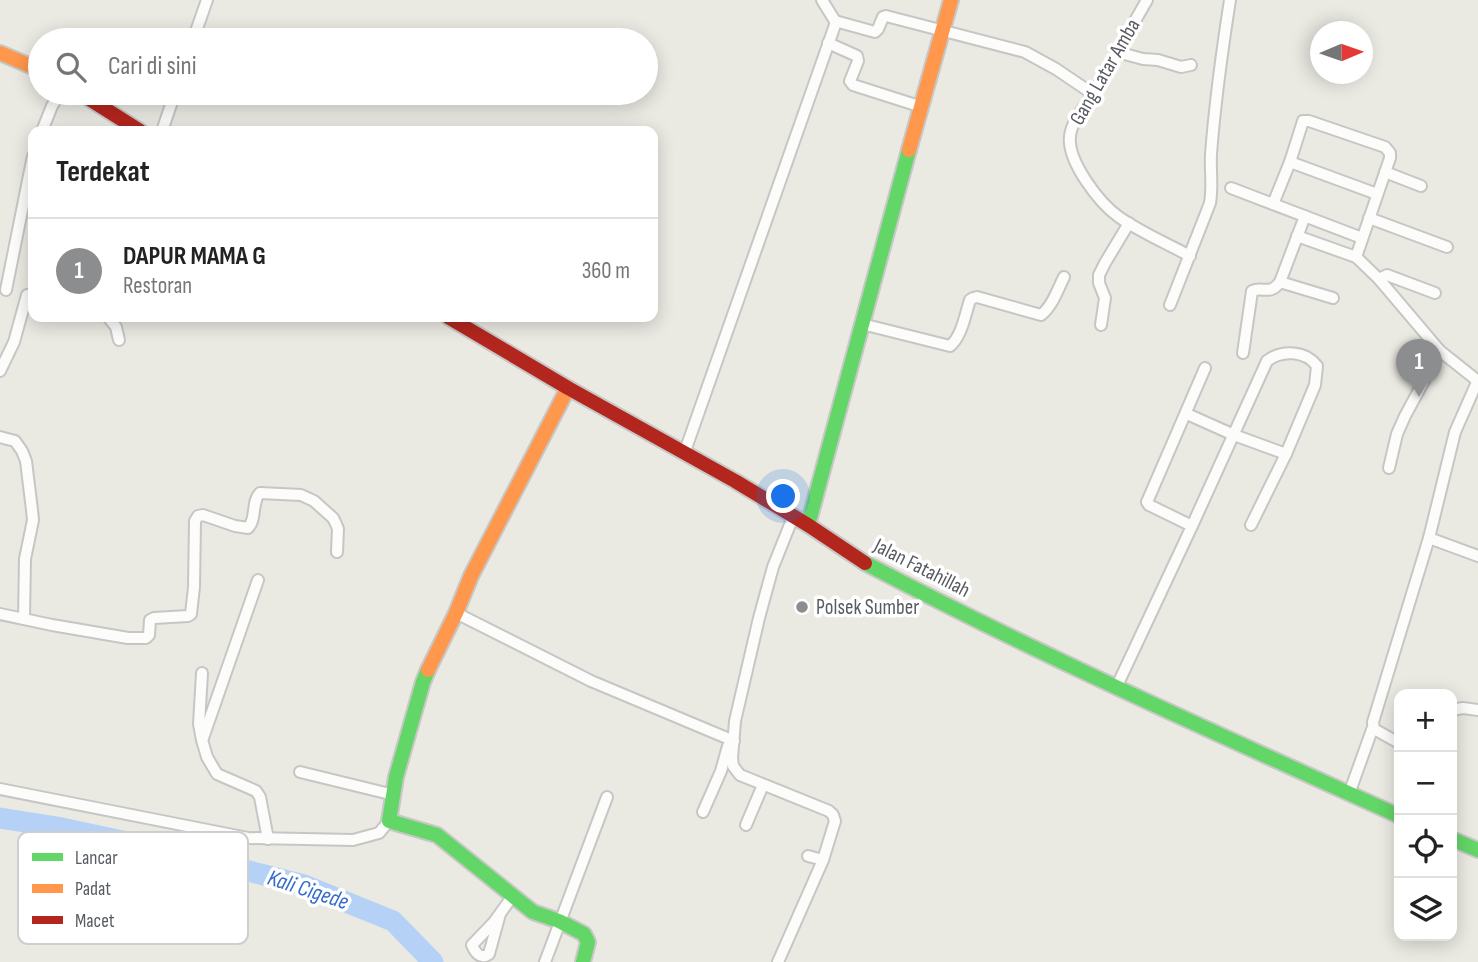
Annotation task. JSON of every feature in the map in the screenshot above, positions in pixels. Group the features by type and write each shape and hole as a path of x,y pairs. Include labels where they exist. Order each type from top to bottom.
{"street":[{"path":"197,28 207,0"},
{"path":"822,0 835,21 875,32 886,16 1025,52 1093,94"},
{"path":"808,525 951,0"},
{"name":"Gang Latar Amba","path":"1147,0 1077,118 1070,134 1070,149 1079,169 1107,207 1129,223 1189,256"},
{"path":"1170,305 1210,203 1219,69 1230,0"},
{"path":"684,454 835,21"},
{"path":"828,43 858,57 850,81 853,85 922,107"},
{"path":"1117,51 1181,67 1191,65"},
{"path":"0,53 28,66"},
{"path":"44,126 53,105"},
{"path":"99,105 132,126"},
{"path":"164,126 172,105"},
{"path":"1273,204 1303,121 1385,147 1390,153 1385,172 1356,257"},
{"path":"1290,162 1377,194"},
{"path":"1385,172 1421,186"},
{"path":"28,178 3,289 28,295"},
{"path":"1231,188 1362,238"},
{"path":"1244,353 1252,291 1276,288 1305,216"},
{"path":"1369,218 1447,247"},
{"path":"1101,325 1105,298 1099,275 1129,223"},
{"path":"1297,236 1356,257 1379,279 1440,351 1478,380 1455,432 1429,538 1373,727 1349,794"},
{"path":"1379,279 1387,275 1435,293"},
{"path":"862,324 950,346 958,337 973,298 1041,315 1048,308 1064,277"},
{"path":"1280,282 1333,298"},
{"path":"0,371 28,301"},
{"path":"112,322 119,340"},
{"name":"Jalan Fatahillah","path":"456,322 735,481 858,559 926,595 1116,688 1397,815"},
{"path":"1389,468 1405,416 1440,351"},
{"path":"1116,688 1268,361 1272,357 1289,353 1306,356 1317,366 1315,385 1286,454 1251,525"},
{"path":"1192,526 1147,502 1205,368"},
{"path":"248,838 353,840 379,833 389,821 399,766 423,682 471,576 568,388"},
{"path":"1187,414 1286,454"},
{"path":"0,437 15,441 22,451 33,510 25,559 24,619"},
{"path":"0,614 128,638 144,638 149,635 150,620 191,614 197,517 201,515 248,528 252,525 260,493 301,495 314,501 336,524 337,552"},
{"path":"778,962 823,860 835,821 829,811 740,775 733,766 732,740 759,618 773,567 793,517"},
{"path":"1429,538 1478,556"},
{"path":"202,740 258,580"},
{"path":"456,613 591,681 732,740"},
{"path":"202,673 199,724 212,767 217,774 256,791 260,797 268,839"},
{"path":"1457,709 1478,710"},
{"path":"1373,727 1394,740"},
{"path":"704,812 732,740"},
{"path":"300,772 394,795"},
{"path":"746,825 763,785"},
{"path":"0,789 218,832"},
{"path":"545,962 607,797"},
{"path":"389,821 437,835 533,912 579,930 587,937 588,942 583,962"},
{"path":"1457,841 1477,847"},
{"path":"808,856 823,860"},
{"path":"500,914 512,897"}],"waterway":[{"name":"Kali Cigede","path":"0,818 80,832"},
{"name":"Kali Cigede","path":"248,871 304,885 393,921 433,962"}],"traffic: fast":[{"path":"808,525 909,150"},
{"path":"865,563 1063,662 1397,815"},
{"path":"428,670 396,777 389,821 437,835 533,912 584,934 588,942 583,962"},
{"path":"1457,841 1478,850"}],"traffic: slow":[{"path":"909,150 951,0"},
{"path":"0,53 28,65"},
{"path":"428,670 471,576 568,388"}],"traffic: jam":[{"path":"99,105 132,126"},
{"path":"456,322 735,481 865,563"}],"place":[{"name":"DAPUR MAMA G","path":"1419,397"},
{"name":"Polsek Sumber","path":"802,607"}]}
